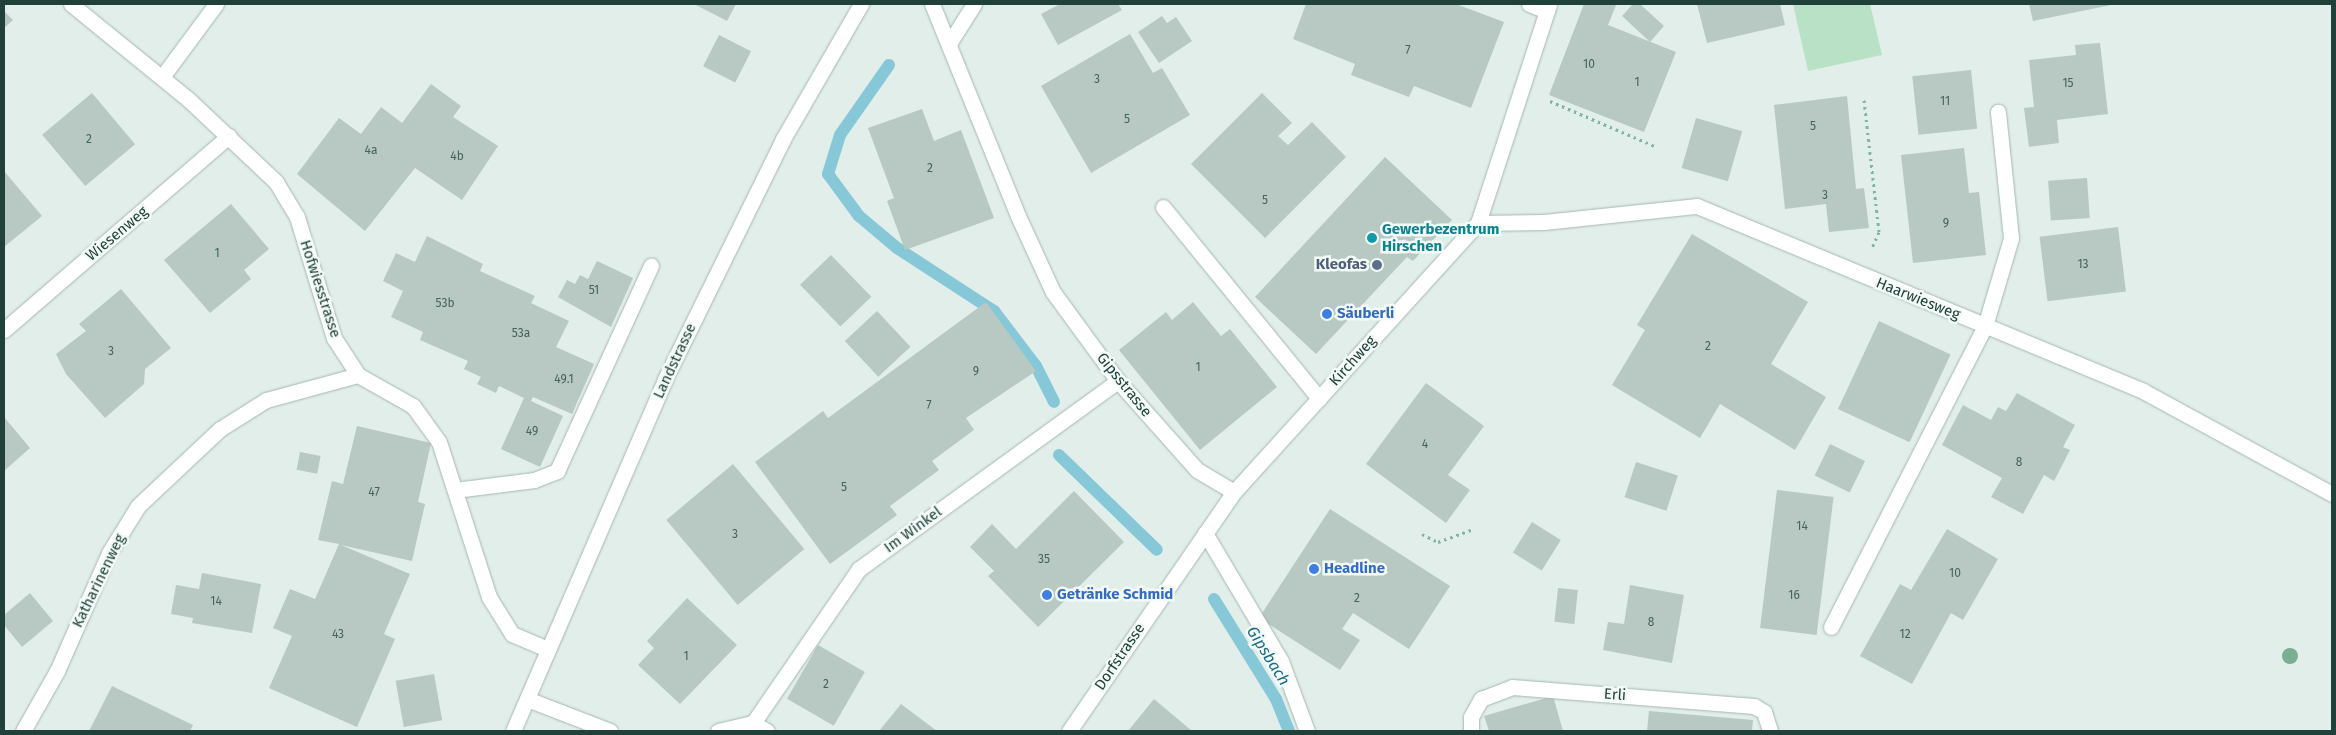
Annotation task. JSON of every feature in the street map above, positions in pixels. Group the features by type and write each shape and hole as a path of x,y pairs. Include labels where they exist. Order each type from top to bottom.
{"street":[{"name":"Hofwiesstrasse","path":"70,4 162,77 276,182 297,217 334,338 358,374 413,406 439,442 455,490 475,563 489,597 512,634 548,649"},
{"path":"162,77 216,4"},
{"name":"Landstrasse","path":"513,731 665,379 783,138 861,4"},
{"name":"Gipsstrasse","path":"932,4 950,42 1018,216 1053,292 1118,381 1197,470 1234,492"},
{"path":"950,42 974,4"},
{"path":"1529,4 1548,7"},
{"name":"Kirchweg","path":"1234,492 1478,222 1548,7"},
{"path":"1832,627 1985,326 2011,238 1998,112"},
{"name":"Wiesenweg","path":"4,330 228,136"},
{"name":"Haarwiesweg","path":"1478,222 1544,222 1697,206 1860,275 2143,390 2332,494"},
{"path":"1163,207 1319,398"},
{"path":"455,490 534,480 557,471 652,266"},
{"name":"Katharinenweg","path":"23,731 57,671 109,553 144,499 220,429 266,400 358,374"},
{"name":"Im Winkel","path":"753,723 858,569 1118,381"},
{"path":"1234,492 1205,533 1282,661 1308,731"},
{"name":"Dorfstrasse","path":"1068,731 1205,533"},
{"name":"Erli","path":"1471,731 1471,717 1481,700 1512,687 1754,706 1764,712 1770,731"},
{"path":"527,699 610,731"},
{"path":"718,731 753,723 767,731"}],"path":[{"path":"1521,89 1657,147"},
{"path":"1860,275 1878,232 1864,100"},
{"path":"1422,534 1438,542 1471,530"}],"green space":[{"path":"1793,4 1870,4 1882,55 1808,71"}],"building":[{"path":"694,4 736,4 727,21"},
{"path":"1060,4 1118,4 1122,10 1058,45 1041,14"},
{"path":"1306,4 1456,4 1504,22 1471,108 1414,86 1409,97 1351,75 1355,64 1293,39"},
{"path":"1584,4 1616,5 1608,25 1676,52 1644,132 1549,95"},
{"path":"1633,4 1640,4 1664,26 1650,42 1622,16"},
{"path":"1697,4 1780,4 1785,25 1707,43"},
{"path":"2029,4 2111,4 2111,5 2033,21"},
{"path":"4,11 13,20 4,28"},
{"path":"1162,16 1167,23 1176,17 1192,41 1159,63 1138,32"},
{"path":"1130,34 1153,73 1162,68 1190,115 1091,173 1041,86"},
{"path":"719,35 751,51 735,83 703,66"},
{"path":"2100,43 2108,114 2057,120 2059,143 2029,147 2024,108 2034,107 2029,60 2076,55 2075,45"},
{"path":"1971,70 1977,129 1918,135 1912,76"},
{"path":"431,84 461,106 453,117 498,146 462,200 415,168 365,231 297,174 339,118 361,134 381,107 402,123"},
{"path":"92,93 135,144 85,186 42,135"},
{"path":"1262,93 1292,123 1278,136 1288,145 1312,122 1346,157 1265,238 1191,164"},
{"path":"1847,96 1856,189 1864,188 1869,228 1829,232 1826,204 1785,209 1774,105"},
{"path":"922,109 934,141 961,130 994,218 905,250 887,201 894,198 868,128"},
{"path":"1696,118 1742,131 1728,181 1682,168"},
{"path":"1964,148 1969,193 1979,192 1986,255 1913,263 1901,155"},
{"name":"Gewerbezentrum Hirschen","path":"1385,157 1452,220 1413,261 1407,257 1316,354 1255,297"},
{"path":"4,171 42,216 4,247"},
{"path":"2087,178 2090,218 2051,221 2048,181"},
{"path":"231,204 269,249 244,270 251,279 210,313 164,260"},
{"path":"2118,227 2126,292 2048,301 2040,237"},
{"path":"1692,234 1808,302 1771,364 1826,397 1795,450 1720,404 1700,438 1612,385 1645,330 1637,325"},
{"path":"427,236 483,264 480,271 535,296 531,303 569,321 556,347 594,364 572,414 533,397 531,401 563,416 540,467 501,449 524,398 499,386 496,393 477,384 481,377 464,369 468,361 420,340 423,332 391,317 403,291 383,281 396,253 415,262"},
{"path":"831,255 871,297 840,327 800,285"},
{"path":"597,261 633,278 611,327 558,297 567,280 575,284 580,275 588,279"},
{"path":"121,289 171,348 145,369 144,384 105,418 66,374 56,354 86,331 79,324"},
{"path":"986,302 1036,371 966,418 974,430 932,461 939,470 890,506 897,515 830,564 755,462 823,411 828,418"},
{"path":"1193,302 1221,336 1230,329 1277,387 1200,450 1119,350 1166,312 1172,320"},
{"path":"877,311 910,347 878,377 845,341"},
{"path":"1879,321 1951,354 1910,442 1838,409"},
{"path":"1426,383 1484,426 1448,475 1470,490 1446,523 1366,464"},
{"path":"2017,393 2075,425 2063,447 2070,450 2054,481 2044,475 2023,514 1991,497 2002,478 1942,445 1963,405 1991,420 1998,407 2006,411"},
{"path":"4,417 30,448 4,471"},
{"path":"357,426 431,443 418,502 425,504 412,561 341,545 410,574 384,634 395,639 357,727 269,688 292,636 273,628 290,589 315,599 339,544 318,540 332,481 343,484"},
{"path":"1830,444 1865,461 1850,493 1815,475"},
{"path":"300,452 321,456 317,474 297,470"},
{"path":"1636,462 1678,476 1666,511 1625,497"},
{"path":"733,464 804,549 738,605 666,520"},
{"path":"1777,490 1834,497 1817,635 1760,628"},
{"path":"1074,491 1124,542 1038,627 988,576 994,571 970,547 992,524 1016,549"},
{"path":"1330,509 1450,586 1409,649 1353,613 1342,629 1360,640 1340,670 1259,618"},
{"path":"1532,522 1561,540 1542,571 1513,553"},
{"path":"1947,529 1998,559 1963,620 1951,613 1912,684 1860,656 1900,584 1911,590"},
{"path":"202,573 261,584 252,633 192,623 193,618 171,614 176,585 199,589"},
{"path":"1630,585 1684,595 1672,663 1603,650 1608,622 1624,624"},
{"path":"1558,588 1578,590 1574,624 1554,622"},
{"path":"30,593 53,621 22,647 4,625 4,615"},
{"path":"687,598 737,645 680,704 638,665 654,648 647,641"},
{"path":"818,645 865,672 834,726 787,699"},
{"path":"434,674 442,720 404,727 396,681"},
{"path":"112,686 193,725 190,731 89,731"},
{"path":"1553,696 1563,731 1489,731 1484,716"},
{"path":"1154,699 1192,731 1128,731"},
{"path":"901,704 937,731 879,731"},
{"path":"1649,711 1753,720 1752,731 1647,731"}],"waterway":[{"path":"889,65 840,135 828,174 859,216 897,248 994,311 1036,366 1054,402"},
{"path":"1059,455 1157,550"},
{"name":"Gipsbach","path":"1214,599 1276,699 1289,731"}],"place":[{"name":"Gewerbezentrum Hirschen","path":"1372,238"},
{"name":"Kleofas","path":"1377,265"},
{"name":"Säuberli","path":"1327,314"},
{"name":"Headline","path":"1314,569"},
{"name":"Getränke Schmid","path":"1047,595"}]}
